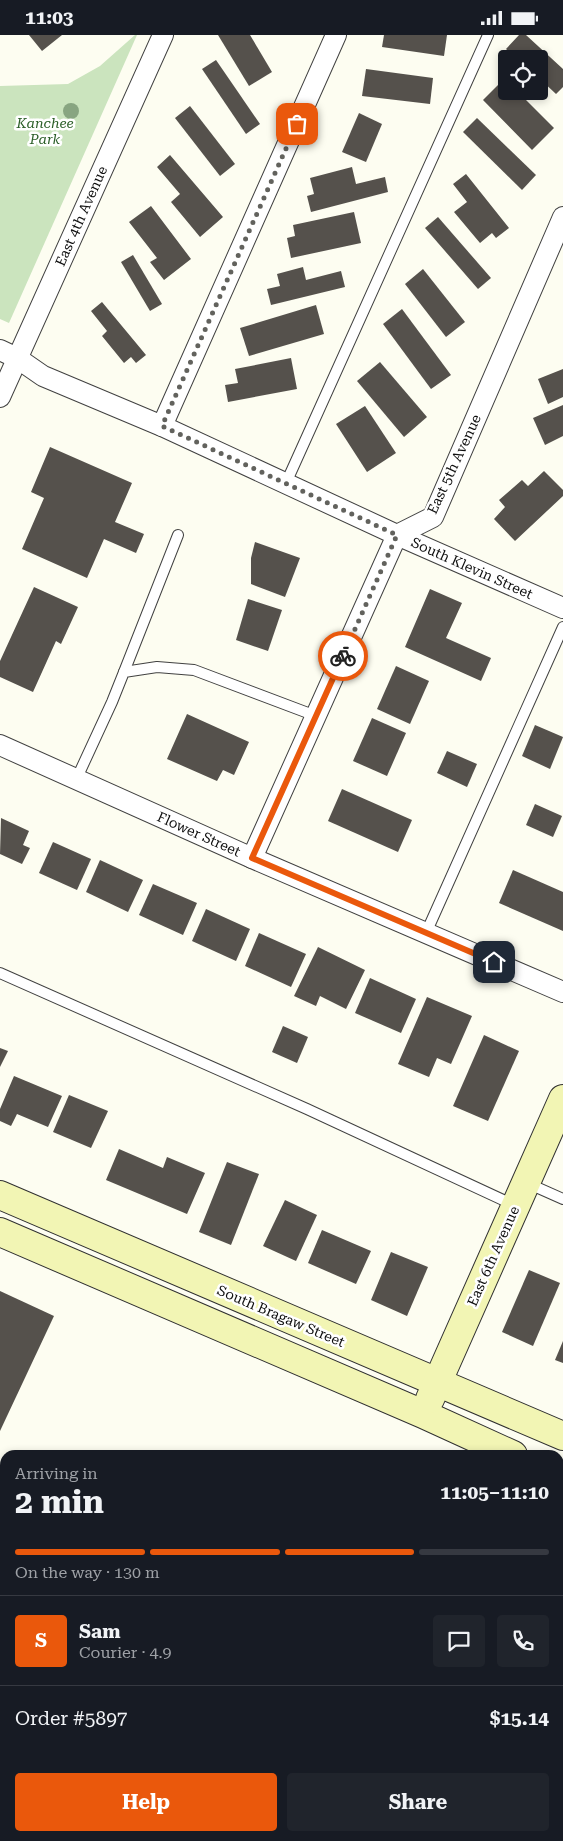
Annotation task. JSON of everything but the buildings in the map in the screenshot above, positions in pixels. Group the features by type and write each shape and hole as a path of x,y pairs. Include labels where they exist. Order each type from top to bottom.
{"main road":[{"name":"East 6th Avenue","path":"423,1414 563,1099"},
{"name":"South Bragaw Street","path":"0,1195 563,1436"},
{"path":"0,1232 423,1414 502,1450"}],"street":[{"name":"East 4th Avenue","path":"0,397 9,354 163,35"},
{"path":"162,426 336,35"},
{"name":"East 5th Avenue","path":"397,535 433,517 563,217"},
{"name":"South Klevin Street","path":"9,354 43,376 162,426 397,535 563,608"},
{"path":"252,858 397,535"},
{"name":"Flower Street","path":"0,745 252,858 563,992"}],"lane":[{"path":"286,483 488,35"},
{"path":"76,780 112,702 178,535"},
{"path":"426,933 563,627"},
{"path":"124,672 157,667 194,670 316,716"},
{"path":"0,973 307,1109 521,1194 563,1199"}],"green space":[{"name":"Kanchee Park","path":"137,35 9,323 0,319 0,86 68,84 100,66"}],"way so far":[{"path":"297,124 162,426 397,535 343,656"}],"route":[{"path":"343,656 252,858 494,962"}]}
